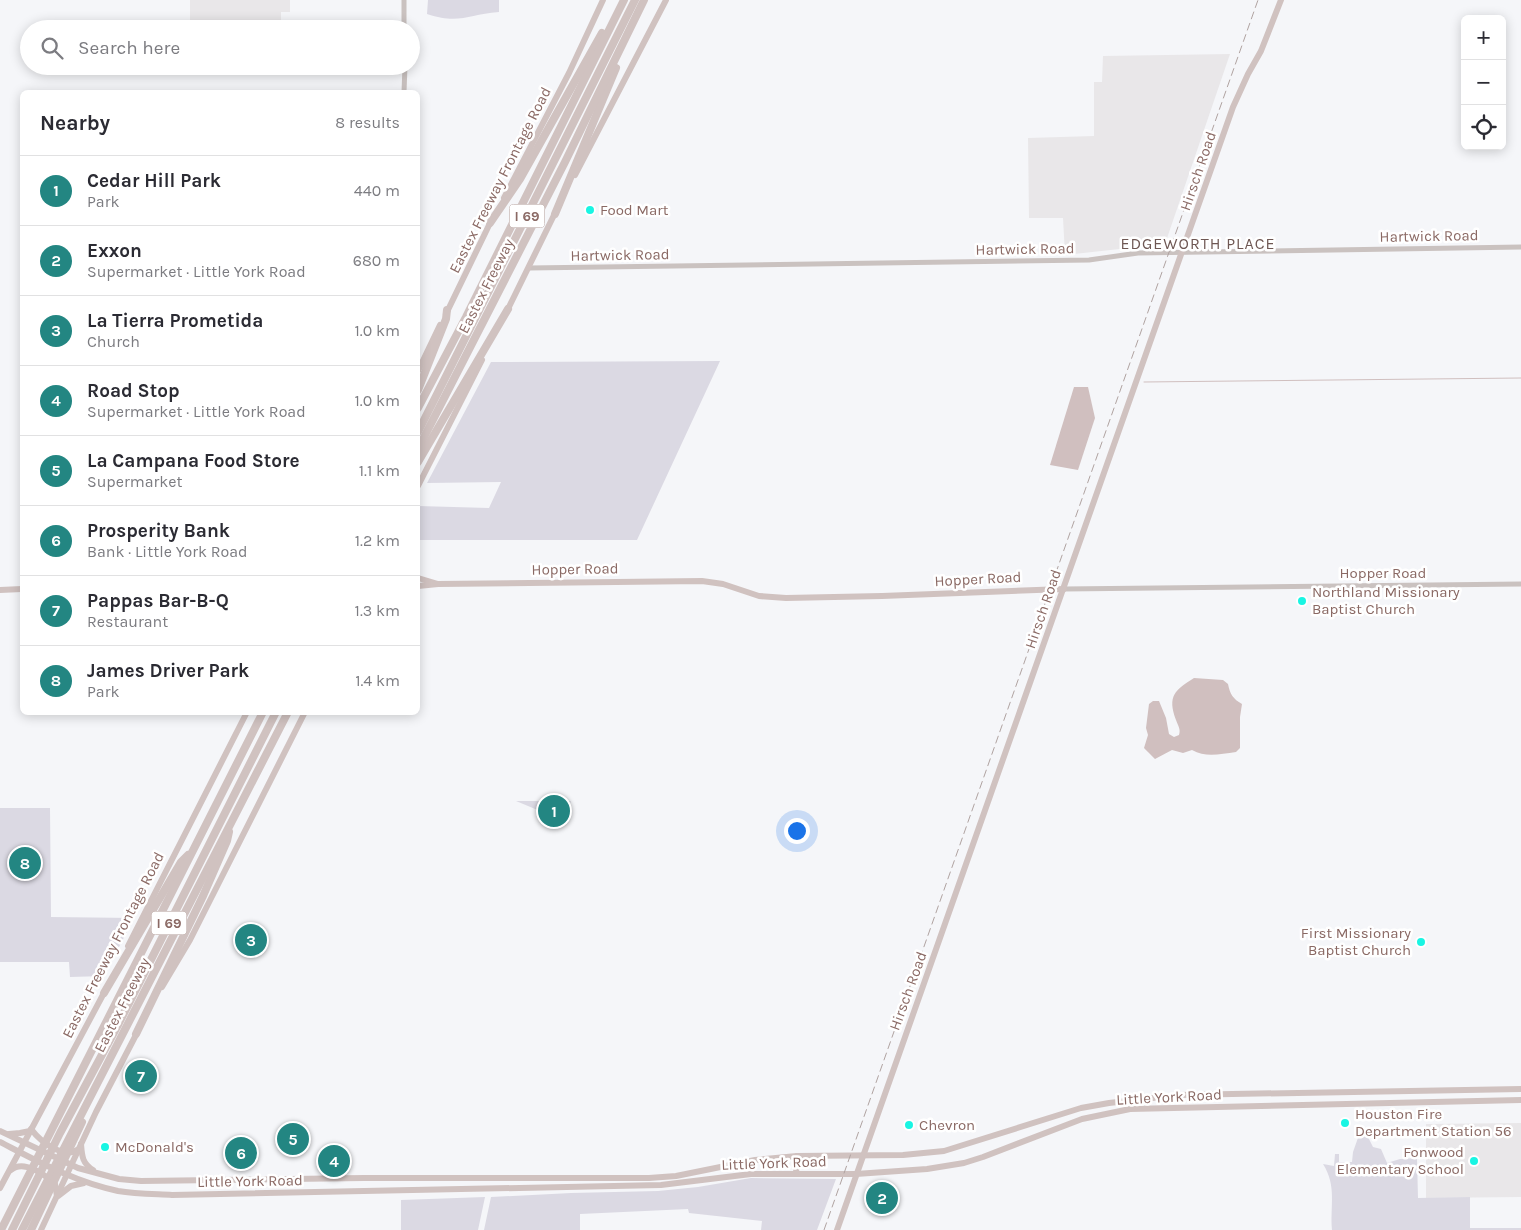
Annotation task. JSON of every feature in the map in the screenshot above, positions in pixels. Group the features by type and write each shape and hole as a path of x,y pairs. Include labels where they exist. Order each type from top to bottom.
{"highway":[{"name":"I 69","path":"420,428 635,0"},
{"name":"Eastex Freeway","path":"420,445 644,0"},
{"path":"490,223 520,179 611,14 622,2"},
{"name":"Eastex Freeway","path":"420,404 466,317 622,2"},
{"path":"555,214 622,56 626,37"},
{"path":"420,459 508,309"},
{"path":"420,385 448,310"},
{"name":"Eastex Freeway","path":"1,1230 261,715"},
{"name":"I 69","path":"12,1230 274,715"},
{"name":"Eastex Freeway","path":"22,1230 76,1143 84,1108 286,715"},
{"path":"136,1034 203,896 227,841 230,824"},
{"path":"104,993 181,862 192,852"},
{"path":"31,1230 45,1192"}],"main road":[{"name":"Eastex Freeway Frontage Road","path":"420,367 490,223 557,96 603,0"},
{"path":"420,482 555,214 666,0"},
{"name":"Hirsch Road","path":"837,1230 1233,106 1248,74 1262,51 1281,0"},
{"name":"Hopper Road","path":"420,579 438,584"},
{"name":"Hopper Road","path":"420,586 702,581 723,584 759,596 786,598 1064,589"},
{"path":"0,590 20,589"},
{"name":"Eastex Freeway Frontage Road","path":"0,1188 104,993 245,715"},
{"path":"3,1132 20,1133 30,1130 41,1140 56,1149 71,1152 190,940 303,715"},
{"name":"Little York Road","path":"3,1132 72,1165 119,1179 156,1182 364,1178 649,1178 676,1176 754,1160 797,1156 862,1156 944,1151 1082,1108 1109,1102 1199,1095 1521,1089"},
{"path":"1341,1092 1341,1104"},
{"path":"1357,1103 1358,1092"},
{"path":"1199,1095 1199,1107"},
{"path":"1162,1097 1162,1108"},
{"name":"Little York Road","path":"0,1142 66,1176 86,1183 117,1191 172,1195 661,1185 751,1174 856,1174 927,1169 964,1163 1090,1116 1130,1109 1521,1100"},
{"path":"41,1230 72,1165 76,1143"},
{"path":"76,1143 87,1166 98,1173"},
{"path":"796,1174 797,1156"},
{"path":"9,1171 14,1167 24,1166 44,1176 55,1184 57,1197"},
{"path":"364,1178 364,1191"},
{"path":"117,1191 119,1179"},
{"path":"57,1197 71,1186 86,1183"}],"street":[{"path":"404,0 404,20"},
{"path":"404,75 404,90"},
{"name":"Hartwick Road","path":"529,268 1089,260 1138,253 1521,247"},
{"name":"Hopper Road","path":"1064,589 1521,584"}],"shaded area":[{"path":"190,0 290,0 290,12 281,12 281,20 190,20"},
{"path":"428,0 499,0 499,12 448,19 427,14"},
{"path":"1230,54 1165,244 1065,255 1063,218 1029,218 1028,138 1094,136 1094,82 1102,82 1103,56"},
{"path":"720,361 637,540 420,540 420,506 489,508 501,482 427,483 491,362"},
{"path":"1074,387 1088,387 1095,418 1078,470 1050,465"},
{"path":"1194,678 1223,680 1228,684 1234,698 1242,704 1240,748 1236,752 1213,755 1192,750 1183,753 1172,750 1155,759 1144,748 1148,735 1146,728 1149,704 1153,701 1159,701 1166,718 1169,734 1174,737 1179,735 1172,705 1174,694"},
{"path":"516,801 571,801 564,821"},
{"path":"0,808 50,808 51,917 134,918 104,976 70,977 69,962 0,962"},
{"name":"Fonwood Elementary School","path":"1521,1123 1521,1197 1426,1198 1426,1124"},
{"path":"1359,1135 1368,1137 1373,1147 1381,1149 1387,1163 1400,1159 1417,1158 1418,1198 1470,1197 1470,1228 1521,1228 1521,1230 1332,1230 1330,1180 1323,1164 1334,1166 1335,1154 1339,1154 1339,1162 1352,1162 1353,1152"},
{"path":"751,1178 836,1179 817,1230 761,1230 762,1221 689,1213 688,1209 580,1214 580,1230 484,1230 491,1197 658,1191 698,1187"},
{"path":"485,1197 478,1230 401,1230 401,1200"}],"waterway":[{"path":"1144,382 1521,378"}],"railway":[{"path":"824,1230 1258,0"}],"place":[{"name":"Food Mart","path":"590,210"},
{"name":"Northland Missionary Baptist Church","path":"1302,601"},
{"name":"Cedar Hill Park","path":"554,811"},
{"name":"James Driver Park","path":"25,863"},
{"name":"La Tierra Prometida","path":"251,940"},
{"name":"First Missionary Baptist Church","path":"1421,942"},
{"name":"Pappas Bar-B-Q","path":"141,1076"},
{"name":"Houston Fire Department Station 56","path":"1345,1123"},
{"name":"Chevron","path":"909,1125"},
{"name":"La Campana Food Store","path":"293,1139"},
{"name":"McDonald's","path":"105,1147"},
{"name":"Prosperity Bank","path":"241,1153"},
{"name":"Road Stop","path":"334,1161"},
{"name":"Fonwood Elementary School","path":"1474,1161"},
{"name":"Exxon","path":"882,1198"}],"district":[{"name":"EDGEWORTH PLACE","path":"1198,243"}]}
